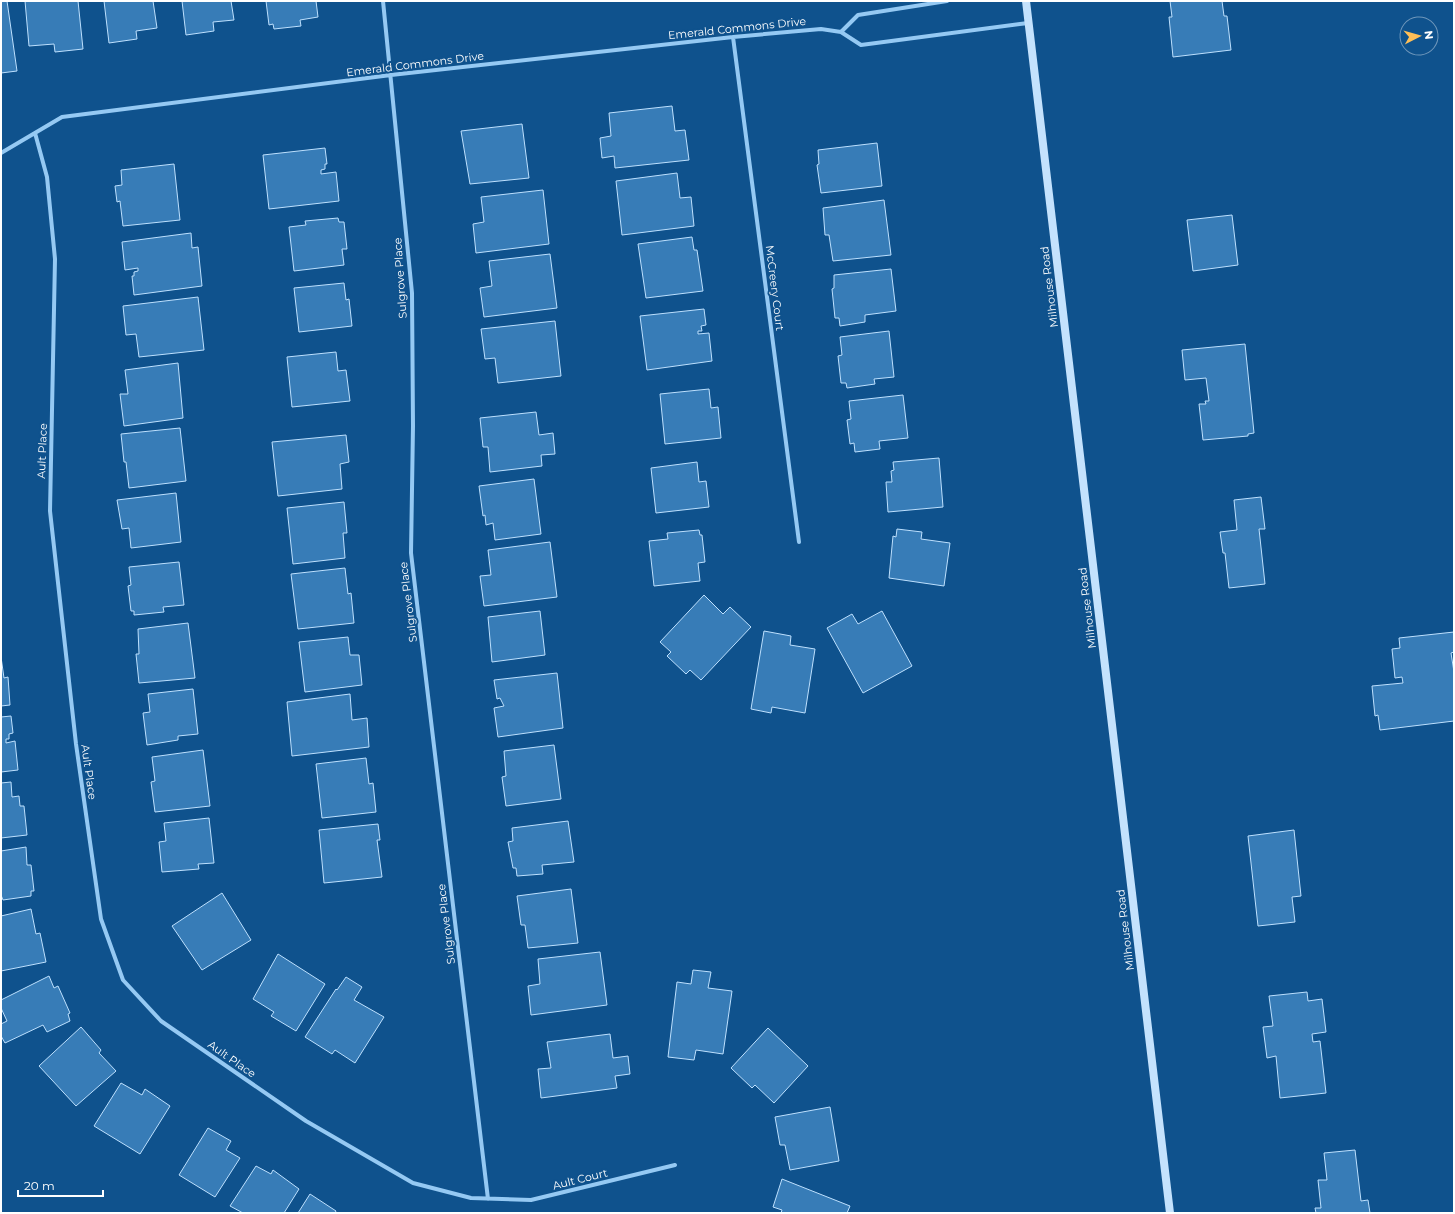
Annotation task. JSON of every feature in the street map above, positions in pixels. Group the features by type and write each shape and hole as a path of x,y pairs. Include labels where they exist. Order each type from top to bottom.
{"street":[{"name":"Sulgrove Place","path":"383,1 412,293 413,426 411,553 488,1199"},
{"path":"947,1 858,15 841,32 861,45 1028,23"},
{"name":"Milhouse Road","path":"1026,1 1170,1213"},
{"name":"Emerald Commons Drive","path":"1,153 62,117 391,75 733,37 821,29 841,32"},
{"name":"McCreery Court","path":"733,37 799,542"},
{"name":"Ault Place","path":"35,133 47,177 55,259 50,519 76,744 101,919 123,980 162,1021 306,1121 413,1183 471,1198 488,1199"},
{"name":"Ault Court","path":"488,1199 531,1200 675,1165"}],"building":[{"path":"1,1 7,1 17,71 1,73"},
{"path":"25,1 78,1 83,49 55,52 54,44 29,46"},
{"path":"104,1 153,1 157,28 136,31 137,39 109,43"},
{"path":"182,1 231,1 234,20 213,22 214,31 186,35"},
{"path":"266,1 316,1 318,17 300,20 301,26 274,29 273,24 269,25"},
{"path":"1170,1 1222,1 1224,16 1227,16 1231,50 1173,57 1169,17 1172,17"},
{"path":"672,106 675,131 685,130 689,160 615,168 614,156 602,158 600,138 611,136 609,113"},
{"path":"522,124 529,178 470,184 461,131"},
{"path":"877,143 882,186 821,193 817,165 819,164 818,150"},
{"path":"325,148 327,164 325,164 325,169 321,170 321,174 336,172 339,201 269,209 263,155"},
{"path":"174,164 180,220 123,226 120,201 117,202 115,186 122,185 121,170"},
{"path":"677,173 680,198 691,197 694,226 622,235 616,181"},
{"path":"543,190 549,244 476,253 473,224 484,222 481,197"},
{"path":"884,200 891,255 833,261 829,235 825,235 823,208"},
{"path":"1232,215 1238,265 1193,271 1187,220"},
{"path":"338,218 339,222 344,222 347,249 342,249 344,265 294,271 289,227 306,225 305,221"},
{"path":"191,233 192,248 198,247 202,286 134,295 132,276 134,276 134,272 138,271 138,268 125,270 122,242"},
{"path":"692,237 694,250 697,250 703,291 646,298 638,244"},
{"path":"550,254 557,308 484,317 480,288 492,286 489,261"},
{"path":"891,269 896,311 865,315 865,322 840,326 839,318 835,318 832,289 834,288 834,275"},
{"path":"344,283 346,300 349,299 352,326 299,332 294,288"},
{"path":"198,297 204,350 139,357 136,334 126,335 123,306"},
{"path":"704,309 706,325 701,326 702,331 698,331 698,334 709,333 712,361 647,370 640,316"},
{"path":"555,321 561,376 498,383 495,358 485,359 481,329"},
{"path":"889,331 894,377 874,379 875,384 847,388 846,383 841,383 838,356 842,355 840,337"},
{"path":"1245,344 1254,433 1248,434 1248,436 1203,440 1199,404 1206,404 1205,401 1209,401 1206,378 1185,380 1182,350"},
{"path":"336,352 338,371 346,370 350,401 292,407 287,357"},
{"path":"178,363 183,418 124,426 120,394 128,394 125,370"},
{"path":"709,389 711,408 718,407 721,438 665,444 660,394"},
{"path":"903,395 908,438 879,441 880,449 855,452 854,443 850,444 847,420 851,419 849,401"},
{"path":"536,412 539,435 553,433 555,454 541,455 542,466 490,472 488,447 483,447 480,418"},
{"path":"180,428 186,481 129,488 121,434"},
{"path":"346,435 349,462 340,464 342,489 278,496 272,442"},
{"path":"939,458 943,507 888,512 886,482 892,482 891,471 894,470 893,462"},
{"path":"697,462 699,482 706,481 709,507 656,513 651,468"},
{"path":"534,479 541,534 495,540 493,523 486,525 485,515 483,516 479,486"},
{"path":"176,493 181,542 131,548 129,528 122,529 117,500"},
{"path":"1261,497 1265,529 1259,529 1265,584 1229,588 1225,553 1223,553 1220,532 1237,530 1234,500"},
{"path":"344,502 347,533 343,533 345,558 293,564 287,508"},
{"path":"897,529 922,532 921,539 950,543 944,586 889,578 893,536 896,537"},
{"path":"699,530 700,535 702,535 705,562 698,563 700,581 654,586 649,541 668,539 667,533"},
{"path":"550,542 557,597 484,606 480,576 491,575 488,550"},
{"path":"179,562 184,605 163,607 164,612 134,615 134,611 131,611 128,586 131,585 129,567"},
{"path":"345,568 348,594 351,593 354,623 298,629 291,574"},
{"path":"704,595 723,614 730,607 751,627 701,680 690,670 686,674 667,656 671,652 660,642"},
{"path":"540,611 545,655 492,662 488,617"},
{"path":"882,611 912,666 863,693 827,628 852,614 858,624"},
{"path":"188,623 195,678 139,683 136,654 139,654 138,629"},
{"path":"764,631 791,636 790,645 815,649 805,713 772,707 771,713 751,709"},
{"path":"1454,632 1454,652 1451,653 1454,672 1454,721 1380,730 1378,715 1375,716 1372,686 1403,683 1402,677 1395,678 1392,649 1400,648 1399,638"},
{"path":"348,637 350,655 359,655 362,685 305,692 299,642"},
{"path":"1,657 4,678 8,677 10,705 1,706"},
{"path":"557,673 563,728 498,737 494,708 504,706 500,698 497,699 494,680"},
{"path":"193,689 198,734 178,736 178,740 147,745 143,713 150,712 148,694"},
{"path":"350,694 352,720 367,718 369,747 292,756 287,702"},
{"path":"11,716 13,733 9,734 9,739 6,739 6,743 15,741 18,770 1,772 1,717"},
{"path":"554,745 561,799 506,806 502,777 506,776 504,751"},
{"path":"203,750 210,806 155,812 151,782 155,781 152,757"},
{"path":"366,758 369,784 373,783 376,812 322,818 316,764"},
{"path":"11,782 12,797 19,796 20,806 24,806 27,835 1,838 1,783"},
{"path":"209,818 214,863 198,864 199,869 162,872 159,842 166,841 164,823"},
{"path":"568,821 574,862 542,865 543,874 517,876 516,868 513,868 508,842 513,841 512,828"},
{"path":"378,824 380,840 377,840 382,877 324,883 319,830"},
{"path":"1294,830 1301,896 1292,897 1295,922 1258,926 1248,836"},
{"path":"26,847 27,865 31,865 34,891 31,891 31,896 3,900 1,895 1,851"},
{"path":"571,889 578,943 528,948 525,925 521,925 517,896"},
{"path":"222,893 251,940 202,970 172,926"},
{"path":"31,909 36,934 40,933 46,962 1,971 1,916"},
{"path":"600,952 607,1005 531,1015 528,986 540,984 538,959"},
{"path":"278,954 325,984 296,1031 271,1016 274,1012 253,999"},
{"path":"693,970 711,972 708,988 732,991 723,1054 696,1050 694,1060 668,1057 677,982 691,984"},
{"path":"49,976 54,988 58,986 70,1013 68,1014 70,1021 47,1032 43,1025 5,1043 1,1036 1,1024 7,1021 1,1008 1,1000"},
{"path":"346,977 362,987 354,1000 384,1017 355,1063 335,1050 332,1054 305,1037 336,989 337,990"},
{"path":"1307,992 1308,1001 1322,999 1326,1032 1312,1034 1313,1042 1320,1041 1326,1093 1280,1098 1276,1056 1267,1058 1263,1027 1273,1026 1269,996"},
{"path":"81,1027 101,1050 99,1053 116,1071 76,1106 39,1066"},
{"path":"768,1028 808,1066 774,1103 755,1085 752,1088 731,1068"},
{"path":"610,1034 613,1058 628,1056 630,1074 615,1076 617,1088 541,1098 538,1069 551,1068 547,1042"},
{"path":"121,1083 142,1095 145,1089 170,1106 140,1154 94,1126"},
{"path":"830,1107 839,1161 790,1170 785,1145 780,1145 775,1117"},
{"path":"208,1128 231,1141 226,1150 240,1158 215,1197 179,1175"},
{"path":"1355,1150 1361,1201 1368,1200 1370,1213 1316,1213 1315,1208 1321,1208 1318,1180 1327,1180 1324,1153"},
{"path":"256,1166 271,1174 273,1170 299,1189 284,1213 243,1213 230,1206"},
{"path":"782,1179 850,1206 847,1213 781,1213 782,1210 773,1207"},
{"path":"310,1194 336,1211 335,1213 298,1213"}]}
